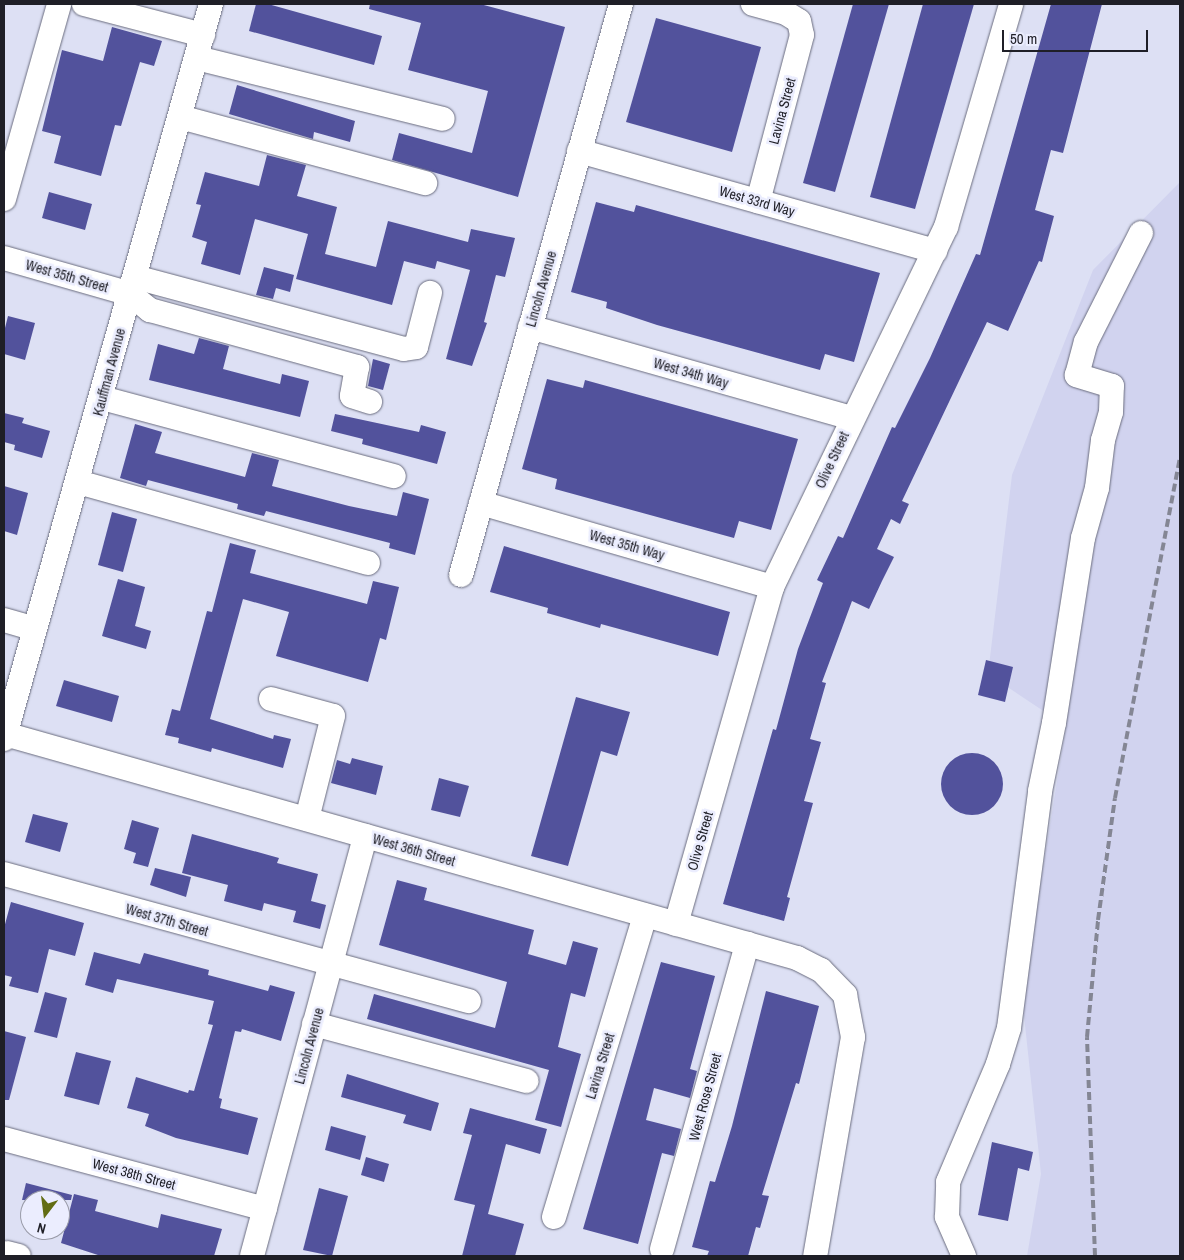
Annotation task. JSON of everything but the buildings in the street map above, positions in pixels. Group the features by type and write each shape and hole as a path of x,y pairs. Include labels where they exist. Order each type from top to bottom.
{"street":[{"path":"4,199 59,4"},
{"path":"84,4 200,46 443,120"},
{"name":"Kauffman Avenue","path":"4,737 102,398 212,4"},
{"name":"Lincoln Avenue","path":"461,575 621,4"},
{"name":"Lavina Street","path":"752,4 786,13 799,21 802,35 758,201"},
{"name":"Olive Street","path":"676,924 772,587 852,418 946,227 1011,4"},
{"path":"180,117 425,183"},
{"name":"West 33rd Way","path":"580,151 935,251"},
{"path":"964,1256 947,1217 948,1182 998,1064 1013,1012 1040,791 1083,538 1097,488 1103,440 1111,412 1112,386 1077,375 1086,342 1140,233"},
{"name":"West 35th Street","path":"4,258 404,348 416,347 430,293"},
{"path":"132,286 150,310 358,367 352,396 370,402"},
{"name":"West 34th Way","path":"530,327 852,418"},
{"path":"102,398 394,476"},
{"path":"78,482 368,563"},
{"name":"West 35th Way","path":"481,504 772,587"},
{"path":"4,620 35,629"},
{"path":"271,699 334,716 307,820"},
{"name":"West 36th Street","path":"4,737 365,836 797,958 821,970 845,995 852,1037 815,1256"},
{"name":"Lincoln Avenue","path":"252,1256 365,836"},
{"name":"West 37th Street","path":"4,874 469,1002"},
{"name":"Lavina Street","path":"554,1217 645,916"},
{"name":"West Rose Street","path":"662,1249 747,944"},
{"path":"314,1024 526,1082"},
{"name":"West 38th Street","path":"4,1139 265,1209"}],"shaded area":[{"path":"1180,182 1180,1256 1027,1256 1041,1174 1022,997 1066,726 988,674 1012,475 1093,270"}],"railway":[{"path":"1095,1256 1087,1037 1098,920 1115,798 1180,456"}]}
